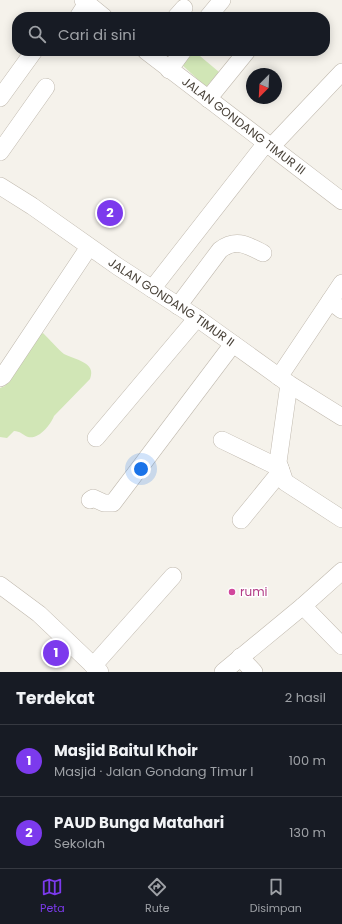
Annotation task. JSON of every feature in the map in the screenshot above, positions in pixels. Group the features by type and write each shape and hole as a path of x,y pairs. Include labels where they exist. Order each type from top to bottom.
{"street":[{"path":"212,12 222,0"},
{"path":"83,7 94,12"},
{"path":"0,98 30,56"},
{"name":"JALAN GONDANG TIMUR III","path":"152,56 342,201"},
{"path":"169,70 179,56"},
{"path":"208,99 243,56"},
{"path":"152,289 268,145 342,72"},
{"path":"0,152 46,87"},
{"name":"JALAN GONDANG TIMUR II","path":"0,186 197,318 284,380 342,417"},
{"path":"178,306 220,250 225,246 234,243 245,244 263,253"},
{"path":"0,378 3,376 89,246"},
{"path":"342,283 336,305 284,380 278,462 285,482 342,519"},
{"path":"96,438 197,318"},
{"path":"90,500 93,498 104,502 113,502 233,344"},
{"path":"222,440 280,470"},
{"path":"240,520 280,470"},
{"path":"224,672 240,657 303,606 342,571"},
{"path":"0,585 39,614 96,669 173,576"},
{"path":"303,606 342,646"},
{"path":"240,657 254,672"}],"green space":[{"path":"186,56 200,56 219,72 206,87 180,63"},
{"path":"43,333 64,354 88,365 91,373 90,379 54,416 44,431 40,434 28,437 20,432 14,431 7,438 0,437 0,388 5,386 8,378 36,337"}],"place":[{"name":"PAUD Bunga Matahari","path":"110,213"},
{"name":"rumi","path":"232,592"},
{"name":"Masjid Baitul Khoir","path":"56,653"}]}
